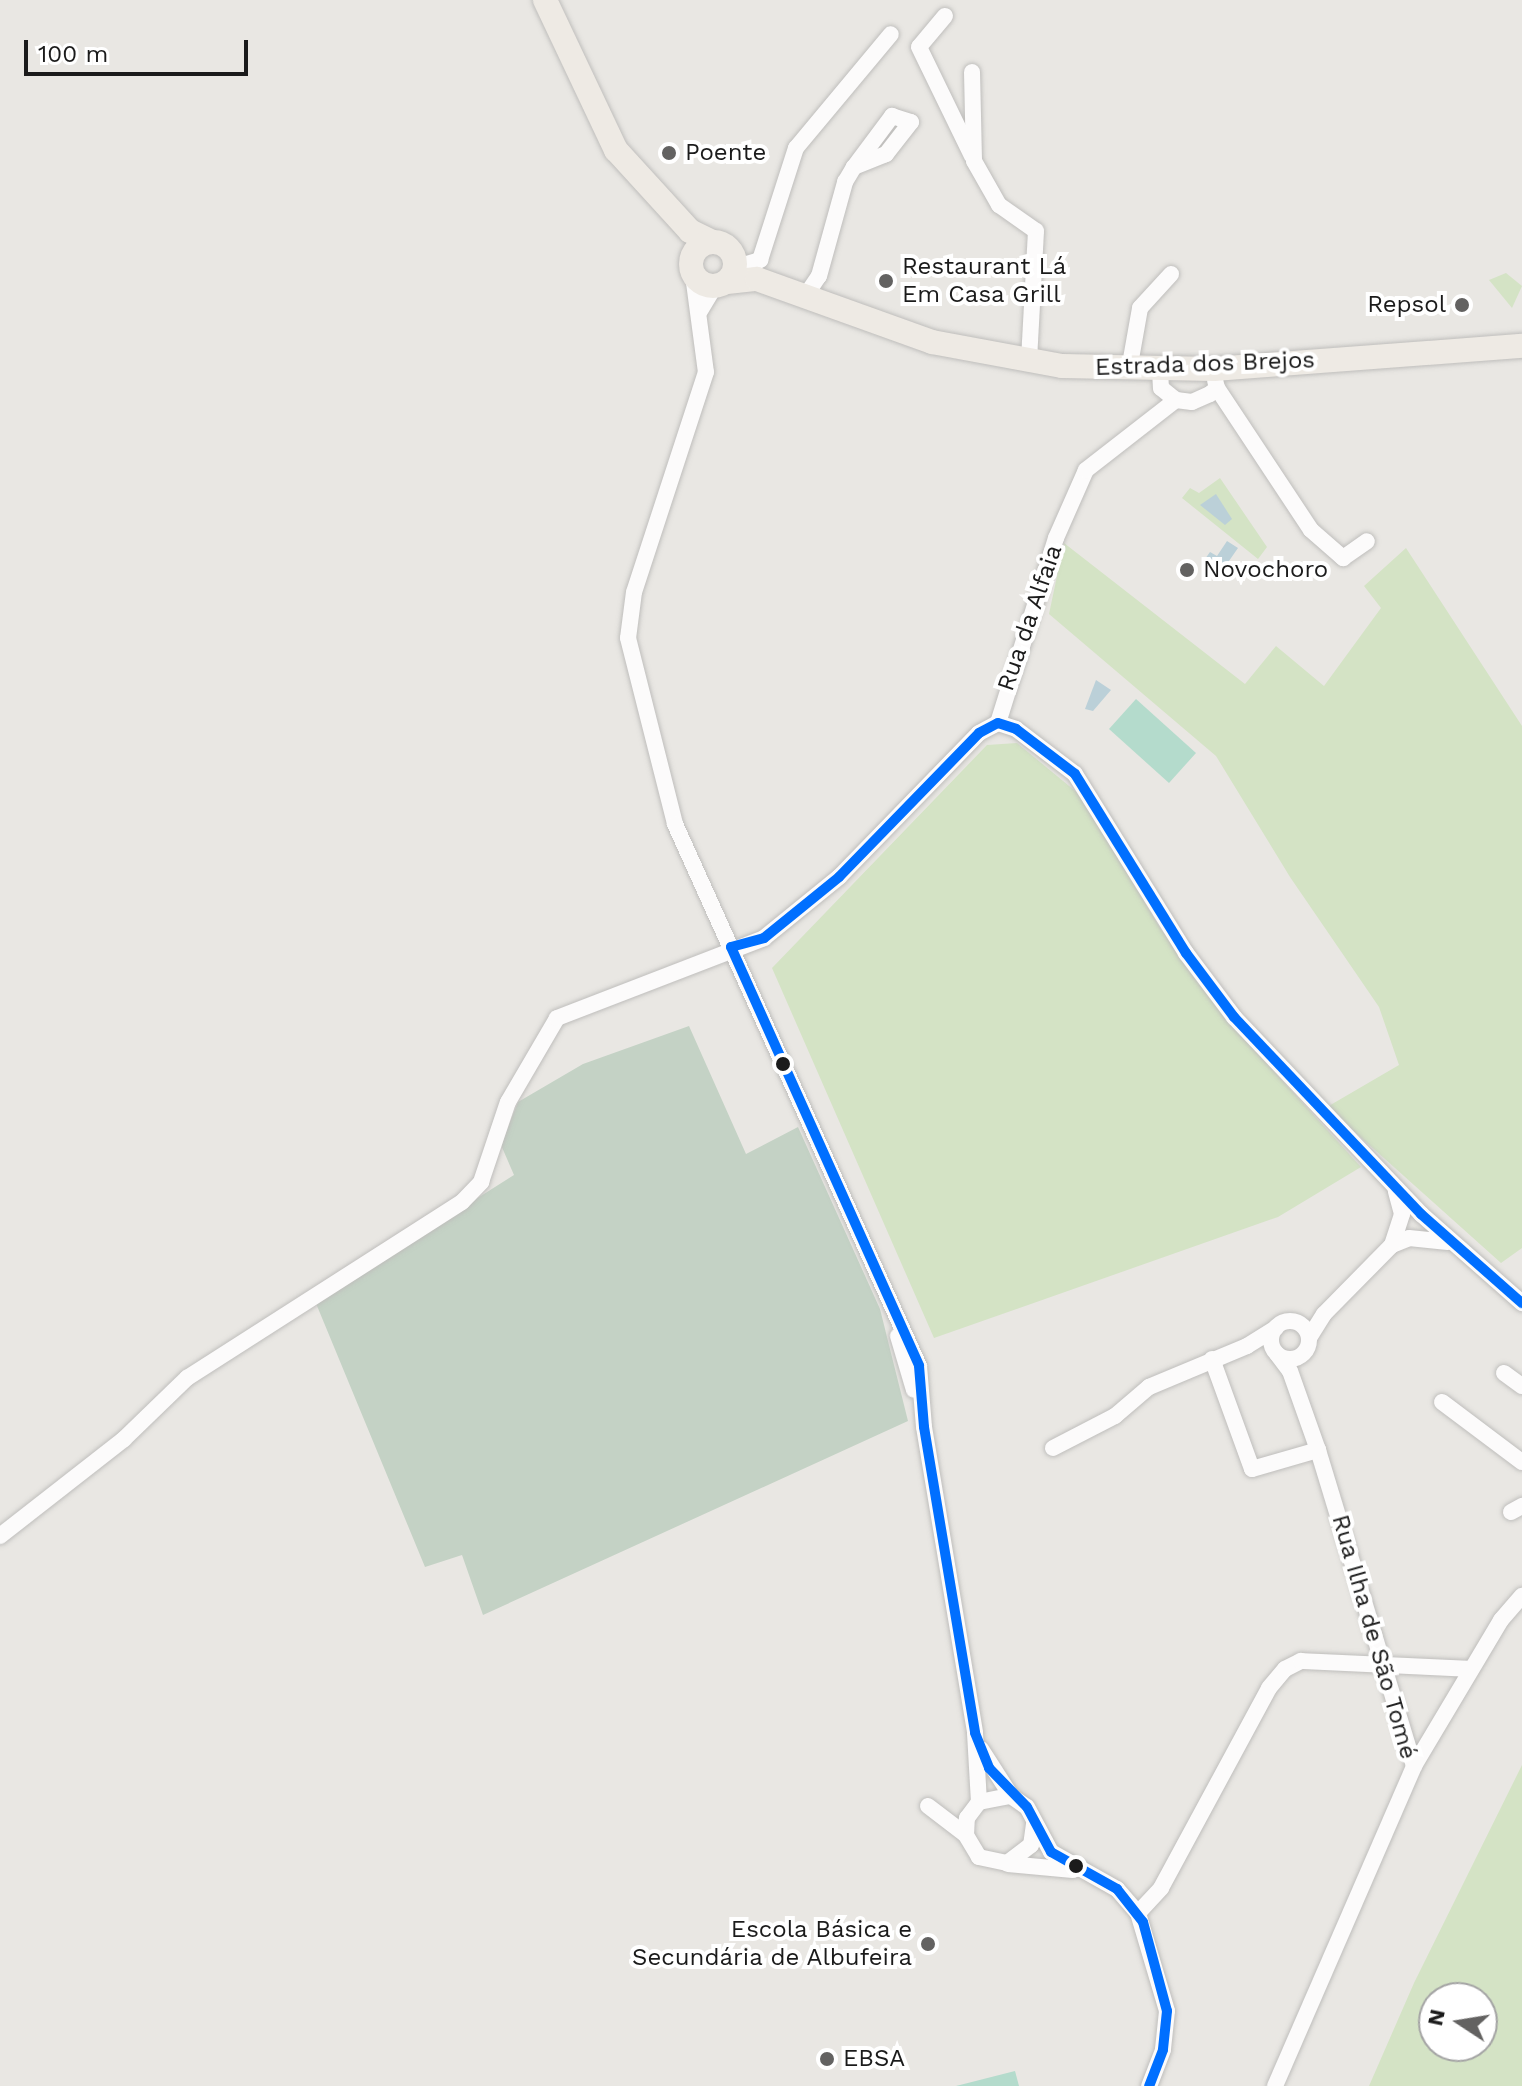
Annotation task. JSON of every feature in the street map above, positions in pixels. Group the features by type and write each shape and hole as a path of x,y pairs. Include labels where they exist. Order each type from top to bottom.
{"main road":[{"path":"545,0 601,126 683,237 692,271"},
{"path":"647,189 690,231 803,297"},
{"path":"692,271 695,251 730,252"},
{"path":"721,284 735,265 730,252"},
{"path":"692,271 721,284 757,279 803,297"},
{"name":"Estrada dos Brejos","path":"803,297 932,342 1029,361 1160,370 1215,379 1522,346"}],"street":[{"path":"945,16 919,47 922,61 999,205 1036,231 1029,361"},
{"path":"730,252 760,260 796,148 891,34"},
{"path":"972,72 974,161"},
{"path":"803,297 819,276 845,182 854,167"},
{"path":"692,271 700,311 706,372 634,592 628,638 675,824 878,1273 924,1427 975,1733 975,1806 966,1835"},
{"path":"1129,370 1140,308 1171,274"},
{"path":"700,311 721,284"},
{"path":"1160,370 1161,388 1176,400 1192,402 1215,379 1311,530 1343,558 1367,541"},
{"name":"Rua da Alfaia","path":"0,1536 14,1520 124,1439 187,1378 462,1202 481,1182 508,1102 557,1018 731,947 764,938 839,877 979,733 998,723 1035,601 1086,470 1176,400"},
{"path":"998,723 1016,729 1075,774 1186,953 1234,1017 1421,1214 1522,1303"},
{"path":"1393,1184 1401,1201 1404,1233"},
{"path":"1277,1354 1294,1359 1306,1346 1324,1314 1356,1285 1421,1214"},
{"path":"1404,1233 1454,1244"},
{"path":"1053,1448 1115,1416 1149,1387 1282,1325 1356,1285"},
{"path":"1282,1325 1300,1324 1306,1346"},
{"name":"Rua Ilha de São Tomé","path":"1275,2086 1414,1766 1318,1450 1290,1371 1271,1342 1282,1325"},
{"name":"Rua Ilha de São Tomé","path":"1302,1404 1306,1346"},
{"path":"1212,1359 1252,1469 1318,1450"},
{"path":"1504,1373 1522,1386"},
{"path":"1442,1402 1522,1462"},
{"path":"1414,1766 1470,1669 1522,1596"},
{"path":"1138,1913 1161,1888 1269,1688 1285,1669 1301,1661 1470,1669"},
{"path":"975,1733 989,1768 1011,1796 1027,1807 1051,1852 1077,1870 1117,1889 1138,1913 1167,2011 1163,2050 1149,2086"},
{"path":"1011,1796 975,1806 928,1806 966,1835 979,1857 1077,1870"},
{"path":"1007,1863 1025,1853 1034,1824"}],"green space":[{"path":"1506,273 1522,286 1512,308 1489,280"},
{"path":"1220,478 1267,547 1258,559 1182,498 1190,488 1199,493"},
{"path":"1064,543 1245,684 1276,646 1324,686 1381,608 1364,586 1406,548 1522,726 1522,1248 1501,1263 1327,1107 1399,1065 1379,1007 1290,877 1216,756 1049,614"},
{"path":"1136,699 1196,753 1169,783 1109,729"},
{"path":"1017,743 1080,795 1160,928 1224,1017 1361,1167 1278,1217 934,1338 772,968 987,745"},
{"path":"689,1026 746,1154 798,1127 880,1309 908,1421 483,1615 462,1555 425,1567 315,1301 514,1175 501,1145 518,1102 583,1064"},
{"path":"1522,1765 1522,2086 1369,2086 1414,1983"},
{"path":"1015,2071 1019,2086 956,2086"}],"water":[{"path":"1216,494 1232,519 1225,525 1200,505"},
{"path":"1227,541 1238,548 1222,571 1205,559 1210,552 1217,556"},
{"path":"1096,680 1111,690 1093,711 1085,709"}],"transit line":[{"path":"998,723 1016,729 1075,774 1186,953 1234,1017 1421,1214 1522,1303"},
{"path":"731,947 764,938 839,877 979,733 998,723"},
{"path":"731,947 919,1366 924,1427 975,1733 989,1768 1027,1807 1051,1852 1117,1889 1143,1922 1167,2011 1163,2050 1149,2086"}],"place":[{"name":"Poente","path":"669,153"},
{"name":"Restaurant Lá Em Casa Grill","path":"886,281"},
{"name":"Repsol","path":"1462,305"},
{"name":"Novochoro","path":"1187,570"},
{"name":"Escola Básica e Secundária de Albufeira","path":"928,1944"},
{"name":"EBSA","path":"827,2059"}]}
